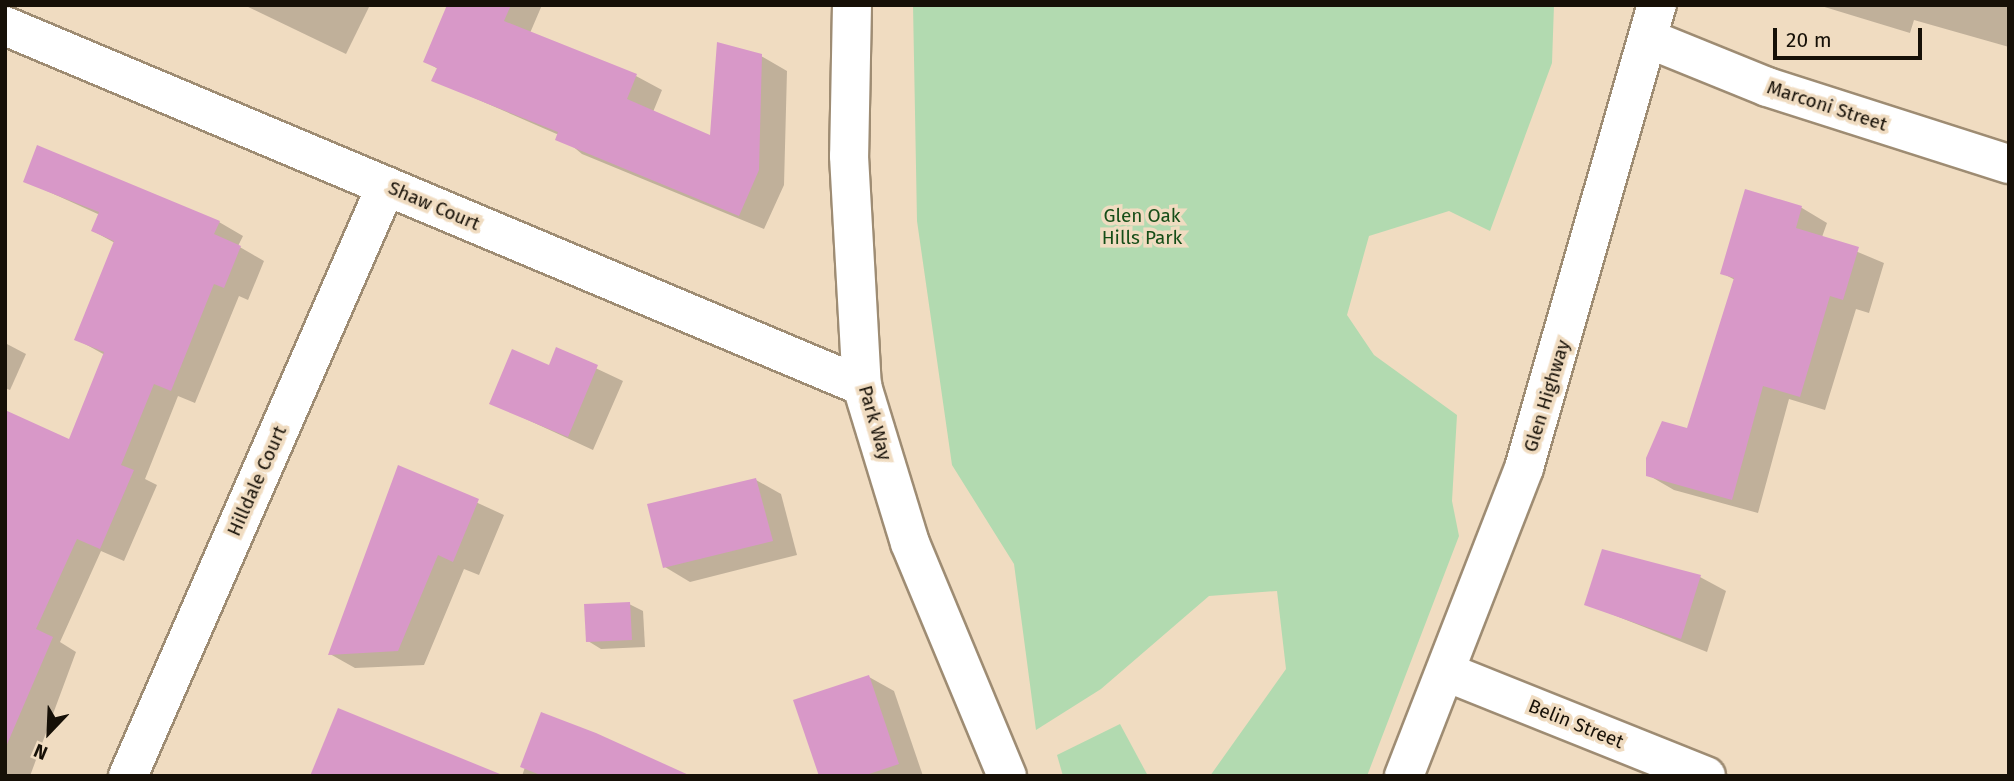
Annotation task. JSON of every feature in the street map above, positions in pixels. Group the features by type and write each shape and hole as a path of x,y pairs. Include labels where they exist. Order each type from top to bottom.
{"street":[{"name":"Park Way","path":"852,5 849,156 862,386 911,543 1007,776"},
{"name":"Marconi Street","path":"1653,22 1767,88 2009,164"},
{"name":"Glen Highway","path":"1404,776 1524,468 1653,22"},
{"name":"Shaw Court","path":"5,26 862,386"},
{"name":"Hilldale Court","path":"128,776 386,186"},
{"name":"Belin Street","path":"1446,672 1706,776"}],"green space":[{"name":"Glen Oak Hills Park","path":"913,5 1554,5 1552,63 1490,231 1449,211 1369,236 1347,315 1374,355 1457,415 1452,501 1459,536 1367,776 1210,776 1286,669 1277,591 1209,596 1101,689 1036,730 1014,564 952,465 917,221"},
{"path":"1120,724 1148,776 1063,776 1057,755"}],"building":[{"path":"447,5 511,5 504,21 637,74 627,99 710,135 717,42 762,54 759,170 739,216 555,140 558,132 431,81 437,68 423,62"},
{"path":"37,145 220,221 214,234 241,246 224,288 214,284 171,391 154,384 121,465 134,470 100,549 77,539 36,629 53,637 5,749 5,410 69,439 104,352 74,340 114,241 91,231 99,212 23,182"},
{"path":"1745,189 1802,206 1796,228 1859,247 1843,300 1830,296 1800,397 1763,386 1732,500 1646,476 1646,458 1662,421 1687,428 1734,278 1720,274"},
{"path":"556,347 598,365 568,437 489,404 512,349 549,365"},
{"path":"398,465 479,499 453,562 438,555 398,651 328,655"},
{"path":"756,478 773,541 663,568 647,504"},
{"path":"1602,549 1701,575 1681,639 1584,605"},
{"path":"630,602 632,640 586,642 584,604"},
{"path":"869,675 899,764 863,776 819,776 793,700"},
{"path":"338,708 500,774 500,776 310,776"},
{"path":"541,712 596,733 691,776 543,776 520,767"}]}
